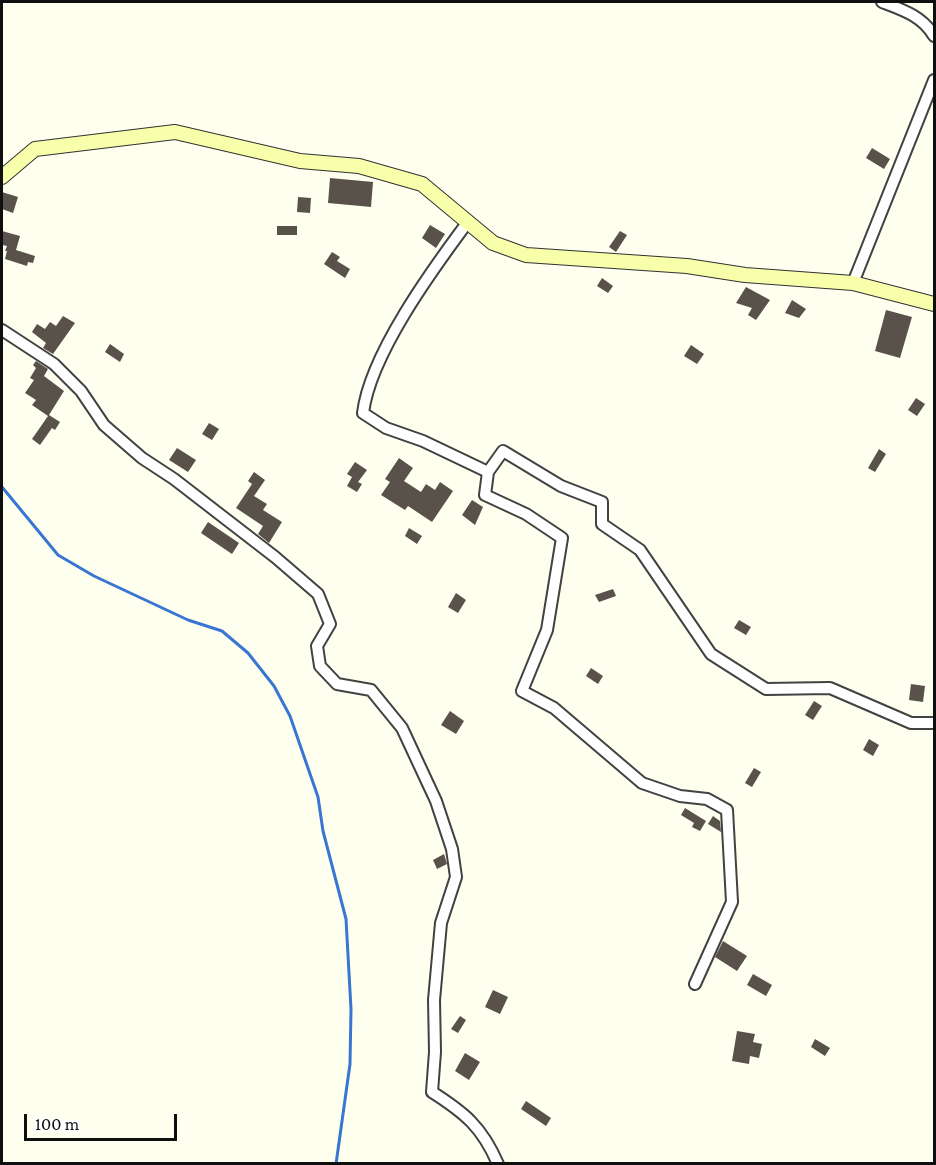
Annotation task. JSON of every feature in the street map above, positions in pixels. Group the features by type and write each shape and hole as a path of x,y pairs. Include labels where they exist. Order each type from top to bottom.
{"street":[{"path":"882,2 914,14 928,26 934,36"},
{"path":"853,283 934,81"},
{"path":"2,177 35,149 175,132 300,161 359,166 422,184 493,243 526,255 687,266 745,275 853,283 934,304"},
{"path":"467,223 436,263 393,338 365,391 363,412 386,428 449,452 488,472"},
{"path":"2,330 54,364 81,392 104,426 142,458 174,479 318,594 330,624 317,646 320,666 337,684 371,690 402,728 436,801 452,849 456,877 441,923 434,1000 435,1052 432,1092 467,1114 492,1150 498,1164"},
{"path":"695,984 732,902 727,810 707,799 680,796 642,783 554,708 522,691 547,630 562,538 526,514 485,495 488,472 502,451 561,486 602,502 602,524 640,550 711,654 766,689 830,688 911,723 934,723"}],"building":[{"path":"872,148 890,159 884,169 866,158"},
{"path":"330,178 373,182 371,207 328,203"},
{"path":"2,192 18,197 13,213 2,209"},
{"path":"298,197 311,198 310,213 297,212"},
{"path":"430,225 445,234 436,248 422,238"},
{"path":"277,226 297,226 297,235 277,235"},
{"path":"2,231 20,236 16,250 35,256 33,263 28,262 27,266 5,259 7,246 2,245"},
{"path":"620,231 627,235 616,252 609,247"},
{"path":"332,252 340,257 337,261 350,269 345,278 324,264"},
{"path":"602,278 613,286 608,293 597,286"},
{"path":"746,287 770,300 756,320 748,315 752,308 736,303"},
{"path":"792,300 806,309 799,318 785,313"},
{"path":"886,310 912,317 900,358 875,351"},
{"path":"63,316 75,323 53,354 43,348 46,343 32,332 37,324 45,329 50,322 56,326"},
{"path":"110,344 124,354 120,362 105,352"},
{"path":"691,345 704,354 697,364 684,356"},
{"path":"36,361 48,369 44,376 64,391 49,415 60,422 55,430 52,428 40,445 32,439 48,416 32,405 36,400 25,393 34,380 30,378 36,368 33,365"},
{"path":"916,398 925,404 917,416 908,410"},
{"path":"209,423 219,429 212,440 202,434"},
{"path":"177,448 196,460 188,472 169,460"},
{"path":"879,449 886,454 875,472 868,468"},
{"path":"399,458 413,468 404,481 421,492 426,484 435,490 440,482 453,491 432,522 408,506 405,510 381,495 390,482 385,479"},
{"path":"355,462 367,470 358,482 362,484 357,492 347,486 352,477 347,474"},
{"path":"254,472 265,480 254,496 267,504 263,510 282,522 269,543 258,534 263,526 236,508 252,484 248,481"},
{"path":"472,500 483,507 475,525 462,515"},
{"path":"208,522 239,543 232,554 201,533"},
{"path":"409,528 422,536 417,544 405,536"},
{"path":"613,589 616,596 599,602 595,595"},
{"path":"456,593 466,600 458,613 448,607"},
{"path":"739,620 751,627 746,635 734,628"},
{"path":"591,668 603,676 598,684 586,676"},
{"path":"911,684 925,686 923,702 909,700"},
{"path":"814,701 822,706 813,720 805,715"},
{"path":"450,711 464,721 456,734 441,725"},
{"path":"869,739 879,745 873,756 863,750"},
{"path":"754,768 761,772 752,787 745,783"},
{"path":"685,808 706,821 700,831 692,827 694,823 681,815"},
{"path":"713,816 720,821 721,832 708,824"},
{"path":"444,854 447,864 437,869 433,860"},
{"path":"723,941 747,956 737,971 715,957"},
{"path":"753,974 772,985 766,996 747,985"},
{"path":"493,990 508,997 500,1014 485,1007"},
{"path":"460,1016 466,1020 458,1033 451,1029"},
{"path":"737,1031 755,1034 753,1042 762,1044 759,1058 750,1056 749,1064 732,1061"},
{"path":"815,1039 830,1048 825,1056 811,1047"},
{"path":"465,1053 480,1062 469,1080 455,1071"},
{"path":"526,1101 551,1118 546,1126 521,1109"}],"waterway":[{"path":"2,487 58,555 94,576 188,620 222,631 248,653 274,686 290,716 318,797 323,831 346,919 351,1009 350,1064 336,1164"}]}
